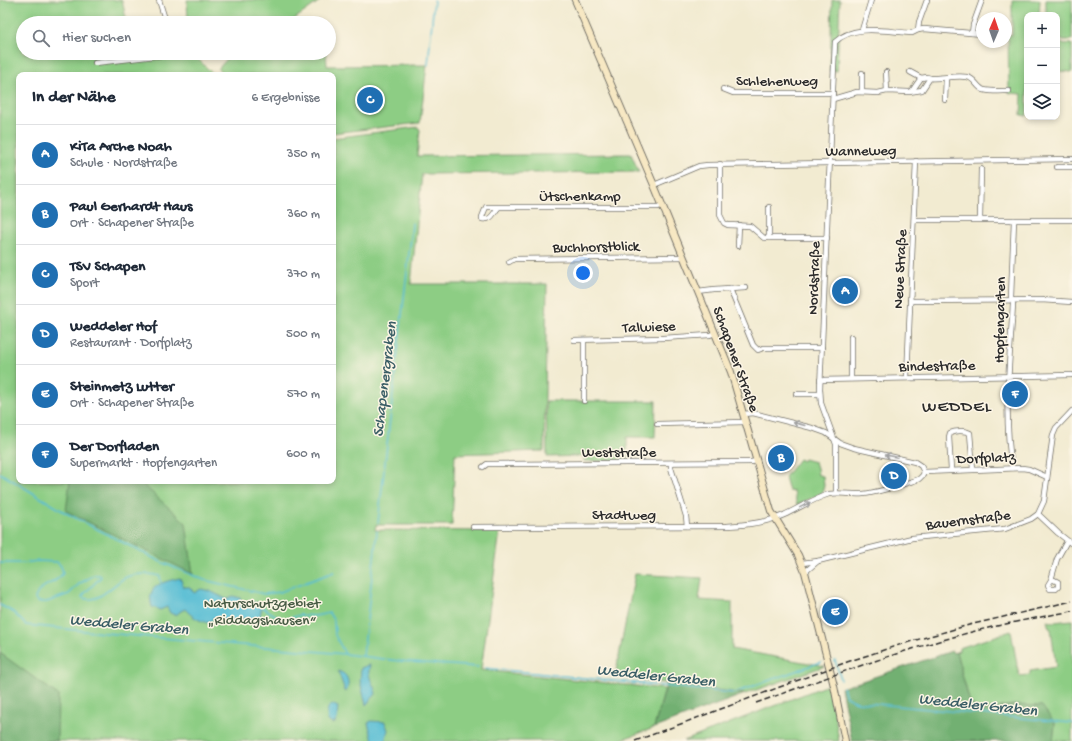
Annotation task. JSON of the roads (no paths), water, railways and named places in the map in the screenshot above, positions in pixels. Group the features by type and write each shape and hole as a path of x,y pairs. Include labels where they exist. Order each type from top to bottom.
{"street":[{"path":"159,0 164,16"},
{"name":"Schapener Straße","path":"575,0 654,184 682,257 733,378 768,503 775,518 802,563 838,701 846,741"},
{"path":"871,0 862,30 912,33 918,30 976,33"},
{"path":"918,30 919,22 927,0"},
{"path":"972,33 982,0"},
{"name":"Nordstraße","path":"836,493 835,439 821,403 820,394 835,42 845,36 862,30"},
{"path":"95,63 121,60"},
{"path":"886,72 887,91"},
{"path":"910,72 921,78 968,77 984,90 1009,91"},
{"path":"862,73 862,92"},
{"path":"912,92 921,78"},
{"path":"833,98 854,92 912,92 922,90 930,78"},
{"path":"945,100 946,78"},
{"name":"Schlehenweg","path":"723,89 733,93 833,93"},
{"name":"Wanneweg","path":"654,184 699,166 720,164 1072,159"},
{"name":"Neue Straße","path":"907,378 916,162"},
{"path":"720,164 720,215 724,223 728,225 750,226 764,238 827,238"},
{"path":"1057,167 1072,167"},
{"path":"980,219 981,169"},
{"name":"Ütschenkamp","path":"499,207 658,207 662,205"},
{"path":"769,207 770,238"},
{"path":"914,220 1072,220"},
{"name":"Hopfengarten","path":"1012,468 1008,402 1014,220"},
{"path":"738,246 739,225"},
{"name":"Buchhorstblick","path":"510,262 514,259 682,257"},
{"path":"698,292 746,288"},
{"path":"730,289 752,345 758,350 763,348 822,348"},
{"path":"910,301 1048,300 1072,302"},
{"name":"Talwiese","path":"574,340 663,338 715,333"},
{"path":"850,379 851,337"},
{"path":"584,340 584,401"},
{"name":"Bindestraße","path":"820,380 1072,375"},
{"path":"796,394 820,394"},
{"path":"1072,411 1056,428 1053,435 1044,501 1038,514 1072,544"},
{"path":"744,414 753,413 812,428 826,433 840,443 854,448 915,462 921,466 924,472 919,480 872,493 836,493"},
{"path":"657,424 746,422"},
{"path":"951,470 950,433 967,431 970,433 973,469"},
{"name":"Weststraße","path":"483,467 487,464 757,461"},
{"path":"671,463 671,468 686,516 687,526"},
{"name":"Dorfplatz","path":"924,472 1012,468 1028,469 1047,477"},
{"name":"Stadtweg","path":"473,527 734,526 762,522 775,518 823,496 836,493"},
{"name":"Bauernstraße","path":"802,563 818,561 912,538 1005,529 1031,519 1038,514"},
{"path":"1051,580 1057,559 1067,541"},
{"name":"Bauernstraße","path":"805,572 818,561"}],"water":[{"path":"180,578 184,587 190,587 194,593 201,589 210,591 226,599 233,596 240,598 243,608 253,602 259,603 262,607 259,621 256,623 242,618 238,622 226,625 214,617 209,623 196,618 185,609 176,615 170,613 167,607 160,610 152,607 150,600 153,589 162,583"},
{"path":"370,665 369,673 376,694 366,705 360,681 361,668"},
{"path":"338,671 342,672 348,679 346,692 343,690 344,688"},
{"path":"332,704 338,707 337,719 335,723 332,724 328,721 327,710"},
{"path":"371,721 385,722 388,730 385,741 373,741 368,723"}],"waterway":[{"name":"Schapenergraben","path":"428,65 434,0"},
{"name":"Schapenergraben","path":"411,235 412,223"},
{"name":"Schapenergraben","path":"378,523 411,237"},
{"path":"0,473 16,483"},
{"path":"18,484 66,513 161,562 204,580 264,594 280,592 334,572"},
{"name":"Schapenergraben","path":"363,656 377,531"},
{"path":"0,563 24,563 37,561 57,562 61,566 63,573 56,580 40,590 35,599 38,602 47,602 69,594 79,584 94,575 100,575 101,577 82,597 88,599 100,596 124,578 137,574 160,576 161,583"},
{"name":"Weddeler Graben","path":"0,605 13,612 26,625 345,654 399,661 478,667"},
{"path":"261,608 262,607 278,617 287,619 300,615 315,616 329,613 334,621 335,635 345,654"},
{"name":"Weddeler Graben","path":"835,660 841,680"},
{"name":"Weddeler Graben","path":"484,668 734,693 821,662"},
{"name":"Weddeler Graben","path":"843,687 846,697 857,702 1072,723"}],"railway":[{"path":"635,741 847,662 902,644 969,625 1072,601"},
{"path":"756,703 925,645 995,626 1072,611"}],"place":[{"name":"TSV Schapen","path":"370,100"},
{"name":"KiTa Arche Noah","path":"845,291"},
{"name":"Der Dorfladen","path":"1015,394"},
{"name":"Paul Gerhardt Haus","path":"781,458"},
{"name":"Weddeler Hof","path":"894,476"},
{"name":"Steinmetz Lutter","path":"835,612"}],"district":[{"name":"WEDDEL","path":"957,405"}],"park label":[{"name":"Naturschutzgebiet „Riddagshausen“","path":"262,610"}]}
